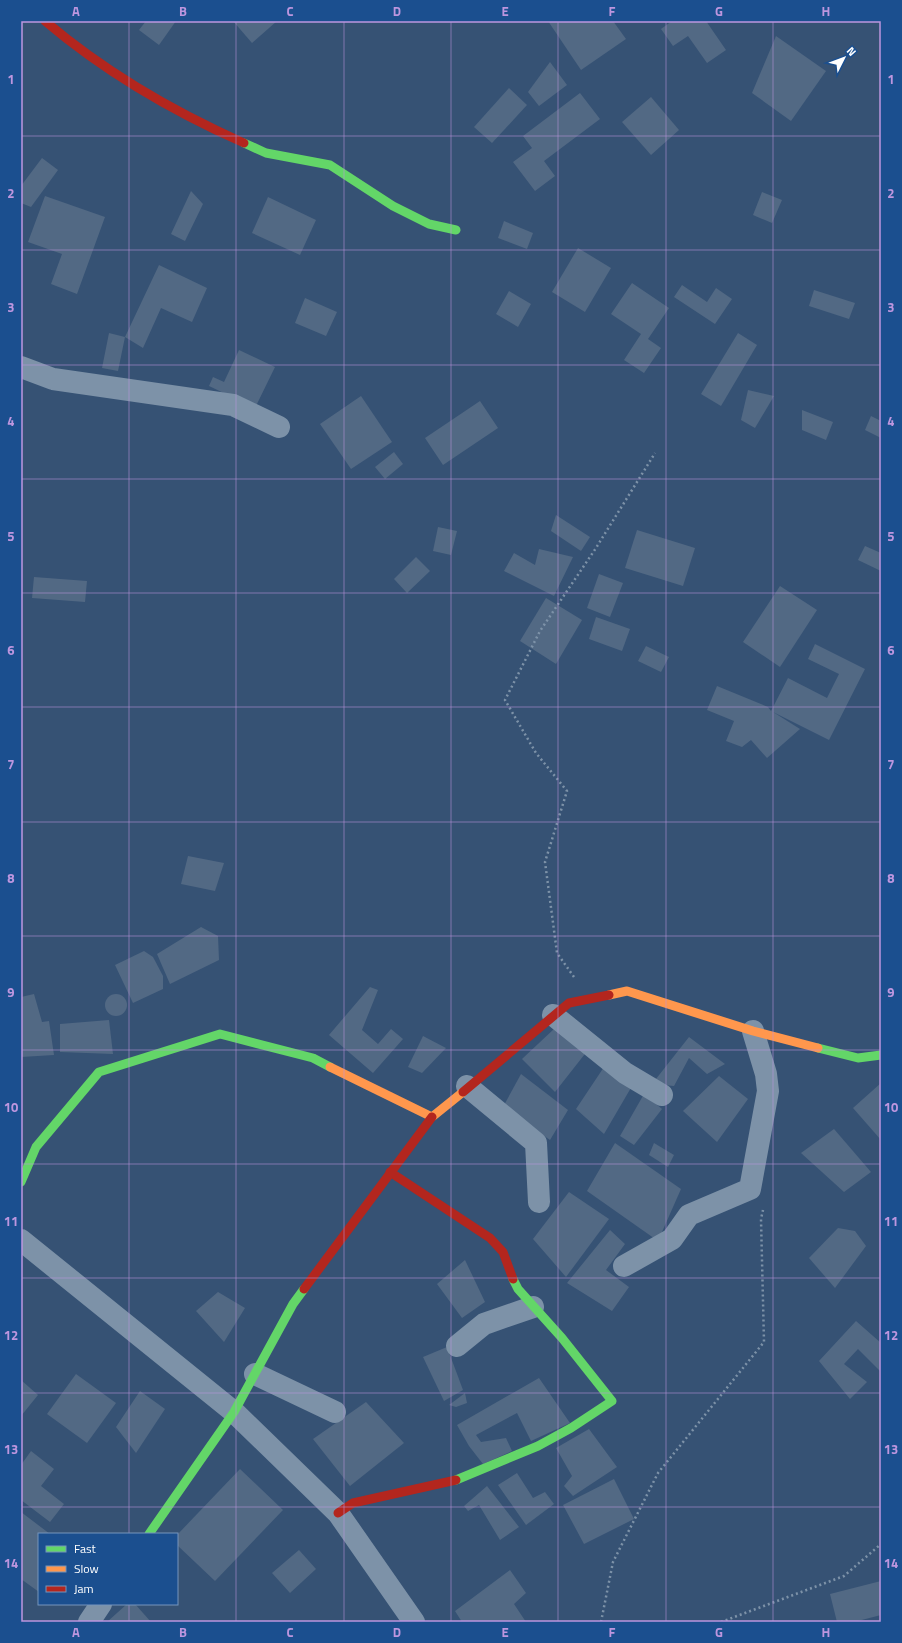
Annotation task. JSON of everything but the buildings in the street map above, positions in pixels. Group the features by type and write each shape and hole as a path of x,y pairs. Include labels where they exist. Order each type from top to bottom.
{"street":[{"path":"45,21 58,33 115,75 199,123 266,153 330,165 393,206 429,224 456,230"},
{"path":"21,367 53,379 233,405 279,427"},
{"path":"150,1533 234,1412 292,1304 432,1116 569,1002 627,991 753,1031 858,1058 881,1055"},
{"path":"553,1015 625,1073 662,1095"},
{"path":"624,1266 672,1239 689,1215 750,1189 768,1091 766,1074 753,1031"},
{"path":"21,1182 36,1147 99,1072 220,1034 313,1058 432,1116"},
{"path":"467,1086 536,1143 539,1202"},
{"path":"338,1513 353,1503 459,1479 538,1446 572,1428 612,1401 562,1338 518,1289 510,1274 503,1252 490,1238 390,1172"},
{"path":"21,1240 234,1412 338,1513 414,1622"},
{"path":"457,1346 484,1324 533,1307"},
{"path":"255,1374 335,1412"},
{"path":"89,1622 100,1605"}],"path":[{"path":"590,998 557,953 545,862 567,791 536,753 506,700 540,631 596,548 655,454"},
{"path":"601,1622 613,1562 658,1473 764,1342 761,1219 764,1204"},
{"path":"721,1622 844,1576 881,1544"}],"traffic: fast":[{"path":"244,143 266,153 330,165 393,206 429,224 456,230"},
{"path":"21,1182 36,1147 99,1072 220,1034 313,1058 330,1067"},
{"path":"818,1048 858,1058 881,1055"},
{"path":"456,1480 538,1446 571,1428 612,1401 562,1338 518,1289 513,1279"},
{"path":"150,1533 234,1412 293,1304 304,1289"}],"traffic: slow":[{"path":"609,995 627,991 753,1031 818,1048"},
{"path":"330,1067 432,1117 463,1092"}],"traffic: jam":[{"path":"45,21 68,40 115,74 191,118 244,143"},
{"path":"463,1092 569,1003 609,995"},
{"path":"304,1289 432,1117"},
{"path":"390,1172 490,1238 503,1252 513,1279"},
{"path":"338,1513 353,1503 456,1480"}]}
